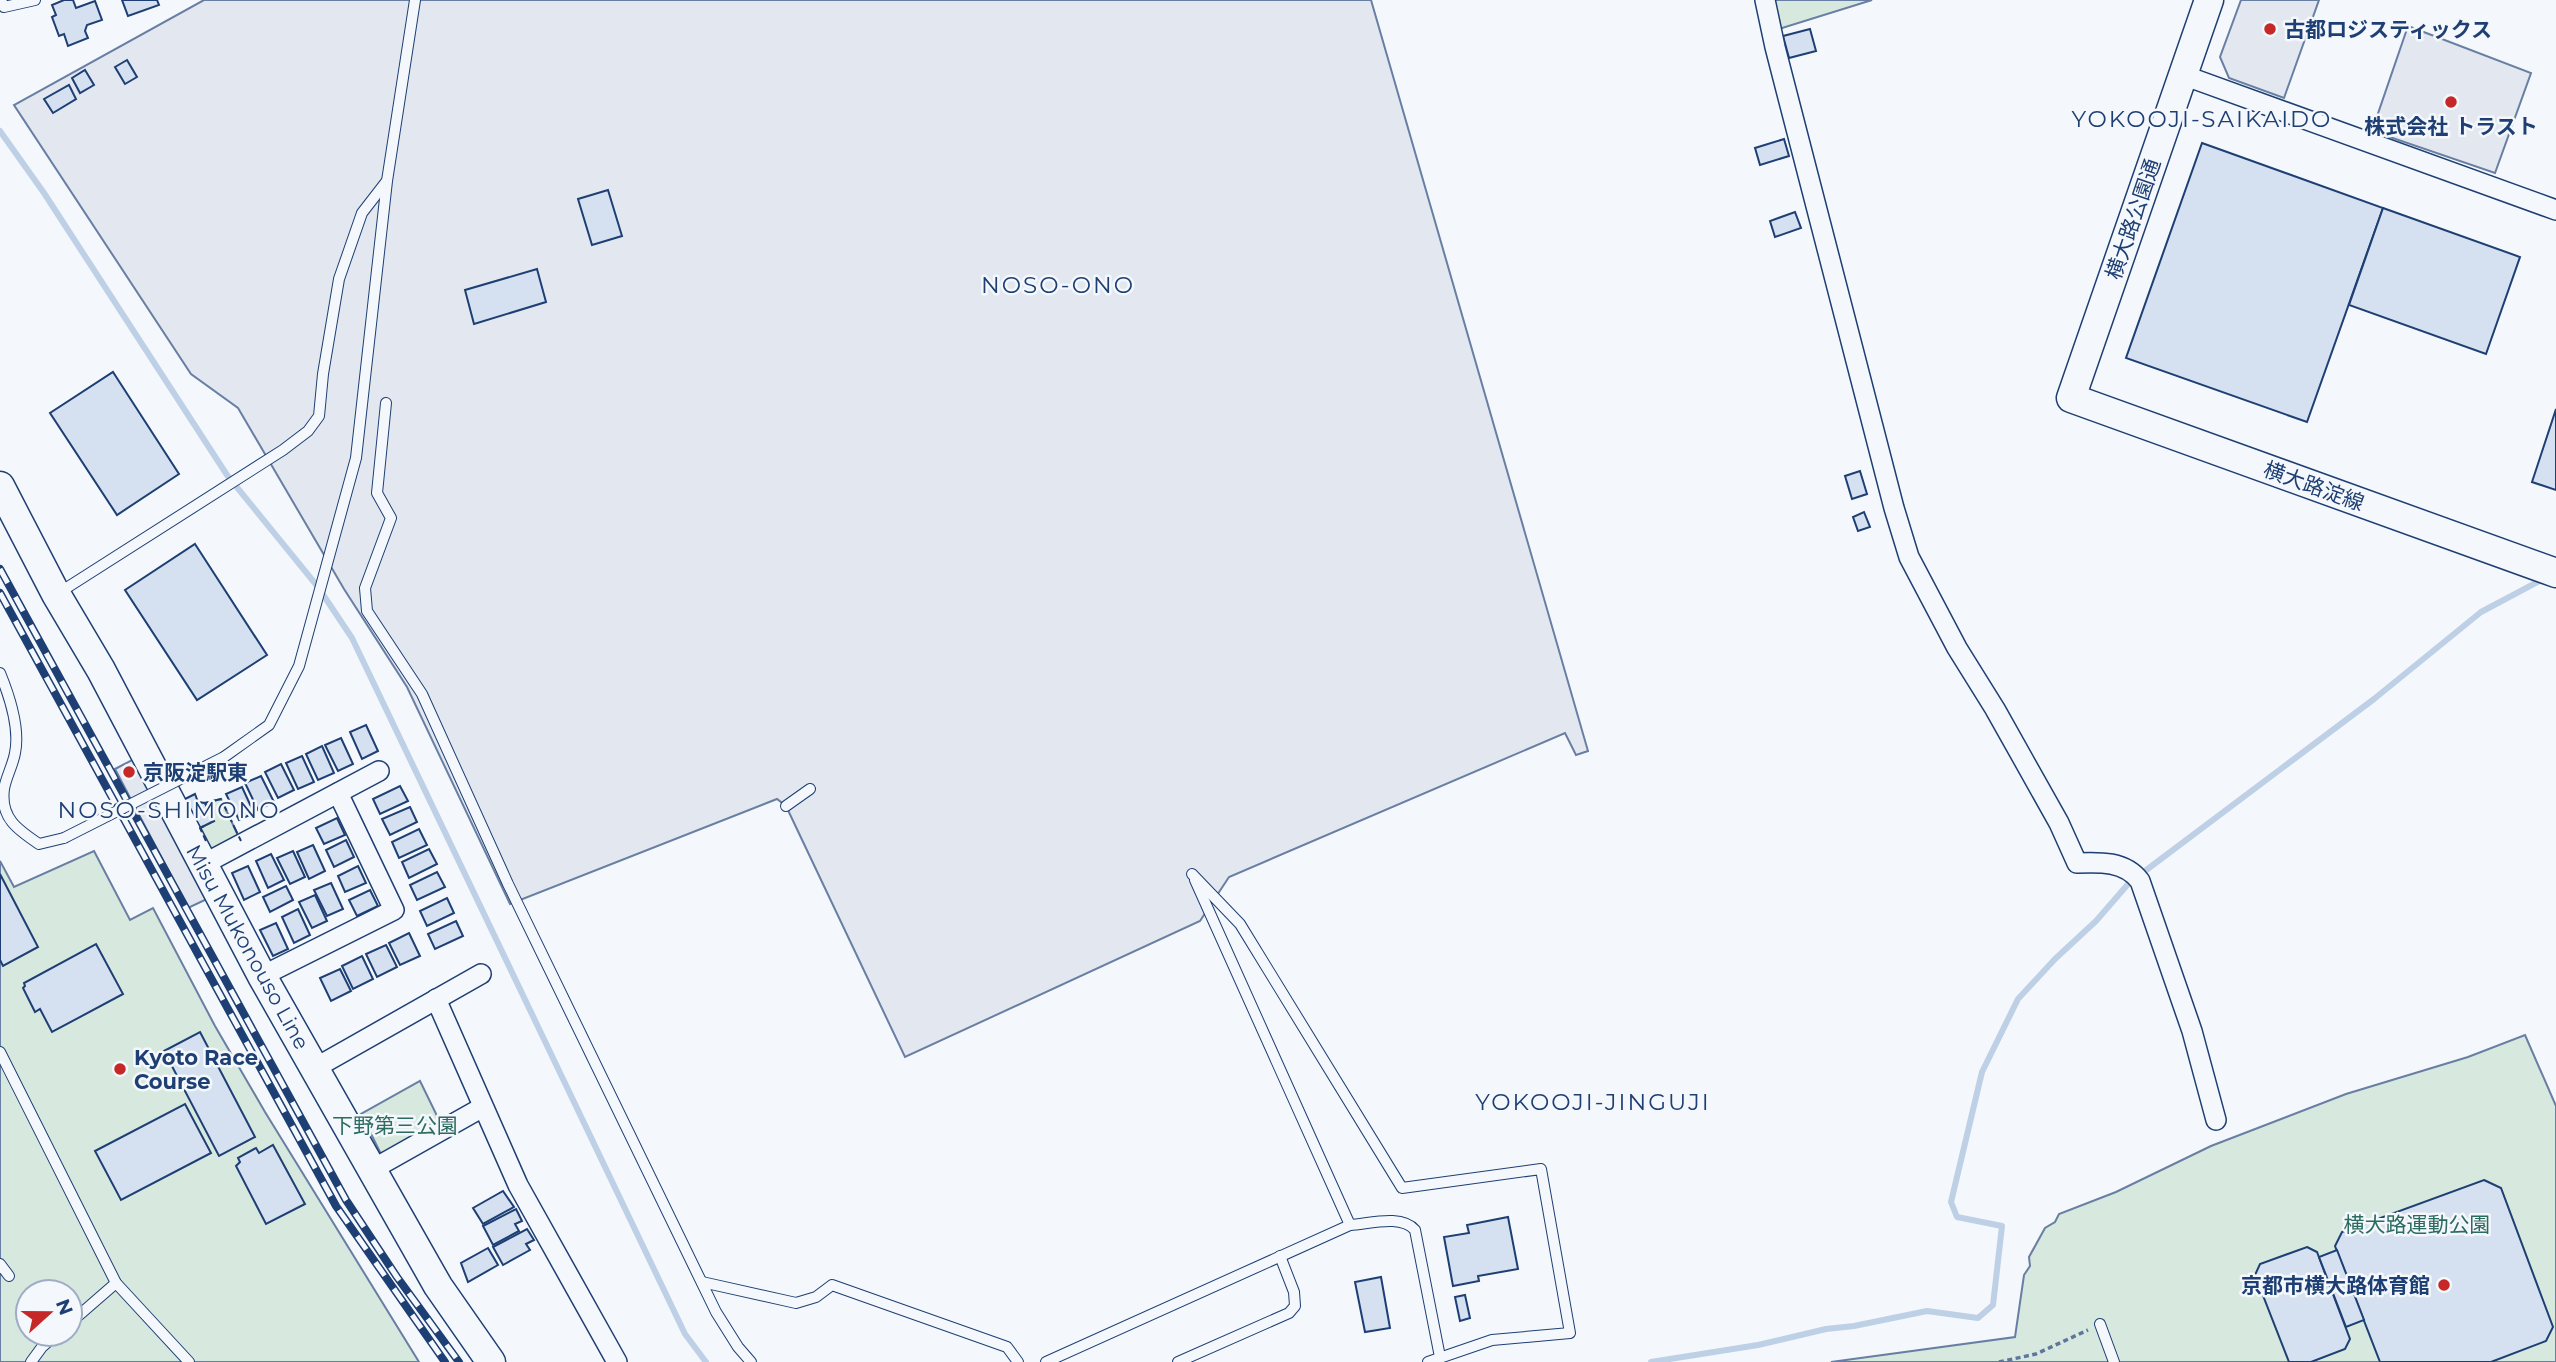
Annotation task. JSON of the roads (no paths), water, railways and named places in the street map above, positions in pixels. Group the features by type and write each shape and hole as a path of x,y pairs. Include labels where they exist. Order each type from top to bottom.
{"main road":[{"name":"横大路公園通","path":"2071,398 2210,0"},
{"name":"横大路淀線","path":"2071,398 2556,573"},
{"name":"Misu Mukonouso Line","path":"0,486 56,594 101,670 262,976 438,1286 492,1362"}],"street":[{"path":"1765,0 1883,467 1909,557 1957,648 1996,709 2053,812 2077,863 2118,865 2137,876 2192,1031 2216,1120"},
{"path":"2183,75 2556,211"},
{"path":"202,865 379,771"},
{"path":"262,976 394,910 338,793"},
{"path":"315,1068 481,974"},
{"path":"436,999 518,1185 617,1362"},
{"path":"373,1169 483,1107"}],"lane":[{"path":"1,0 4,7 35,0"},
{"path":"0,673 12,700 16,751 4,789 5,814 18,830 39,844 64,838 224,757 269,724 299,666 356,458 387,181 415,0"},
{"path":"56,594 283,450 308,431 319,416 323,374 339,279 362,213 387,181"},
{"path":"386,404 377,493 391,518 365,588 367,611 422,694 508,884 716,1312 751,1362"},
{"path":"786,806 810,789"},
{"path":"1350,1225 1192,873 1240,924 1402,1188 1541,1169 1570,1333 1492,1340 1428,1362"},
{"path":"1,1058 116,1283 189,1362"},
{"path":"1046,1362 1350,1225 1401,1221 1415,1230 1440,1357"},
{"path":"1178,1362 1289,1313 1295,1306 1294,1292 1280,1256"},
{"path":"0,1264 9,1276"},
{"path":"702,1282 796,1303 816,1297 832,1285 1007,1347 1018,1362"},
{"path":"84,1311 116,1283"},
{"path":"2100,1324 2114,1362"},
{"path":"31,1362 42,1348"}],"waterway":[{"path":"0,131 44,193 227,475 318,587 352,638 685,1334 706,1362"},
{"path":"1651,1362 1758,1345 1826,1329 1927,1311 1978,1318 1993,1305 2002,1226 1957,1217 1951,1202 1982,1072 2018,999 2055,959 2096,921 2129,883 2374,699 2481,612 2545,578"}],"railway":[{"path":"0,569 346,1200 397,1277 459,1362"},
{"path":"0,593 336,1206 445,1362"}],"place":[{"name":"古都ロジスティックス","path":"2270,29"},
{"name":"株式会社 トラスト","path":"2451,102"},
{"name":"京阪淀駅東","path":"129,772"},
{"name":"Kyoto Race Course","path":"120,1069"},
{"name":"京都市横大路体育館","path":"2444,1285"}],"district":[{"name":"YOKOOJI-SAIKAIDO","path":"2202,119"},
{"name":"NOSO-ONO","path":"1058,285"},
{"name":"NOSO-SHIMONO","path":"169,810"},
{"name":"YOKOOJI-JINGUJI","path":"1593,1102"}],"park label":[{"name":"下野第三公園","path":"395,1125"},
{"name":"横大路運動公園","path":"2417,1224"}]}
